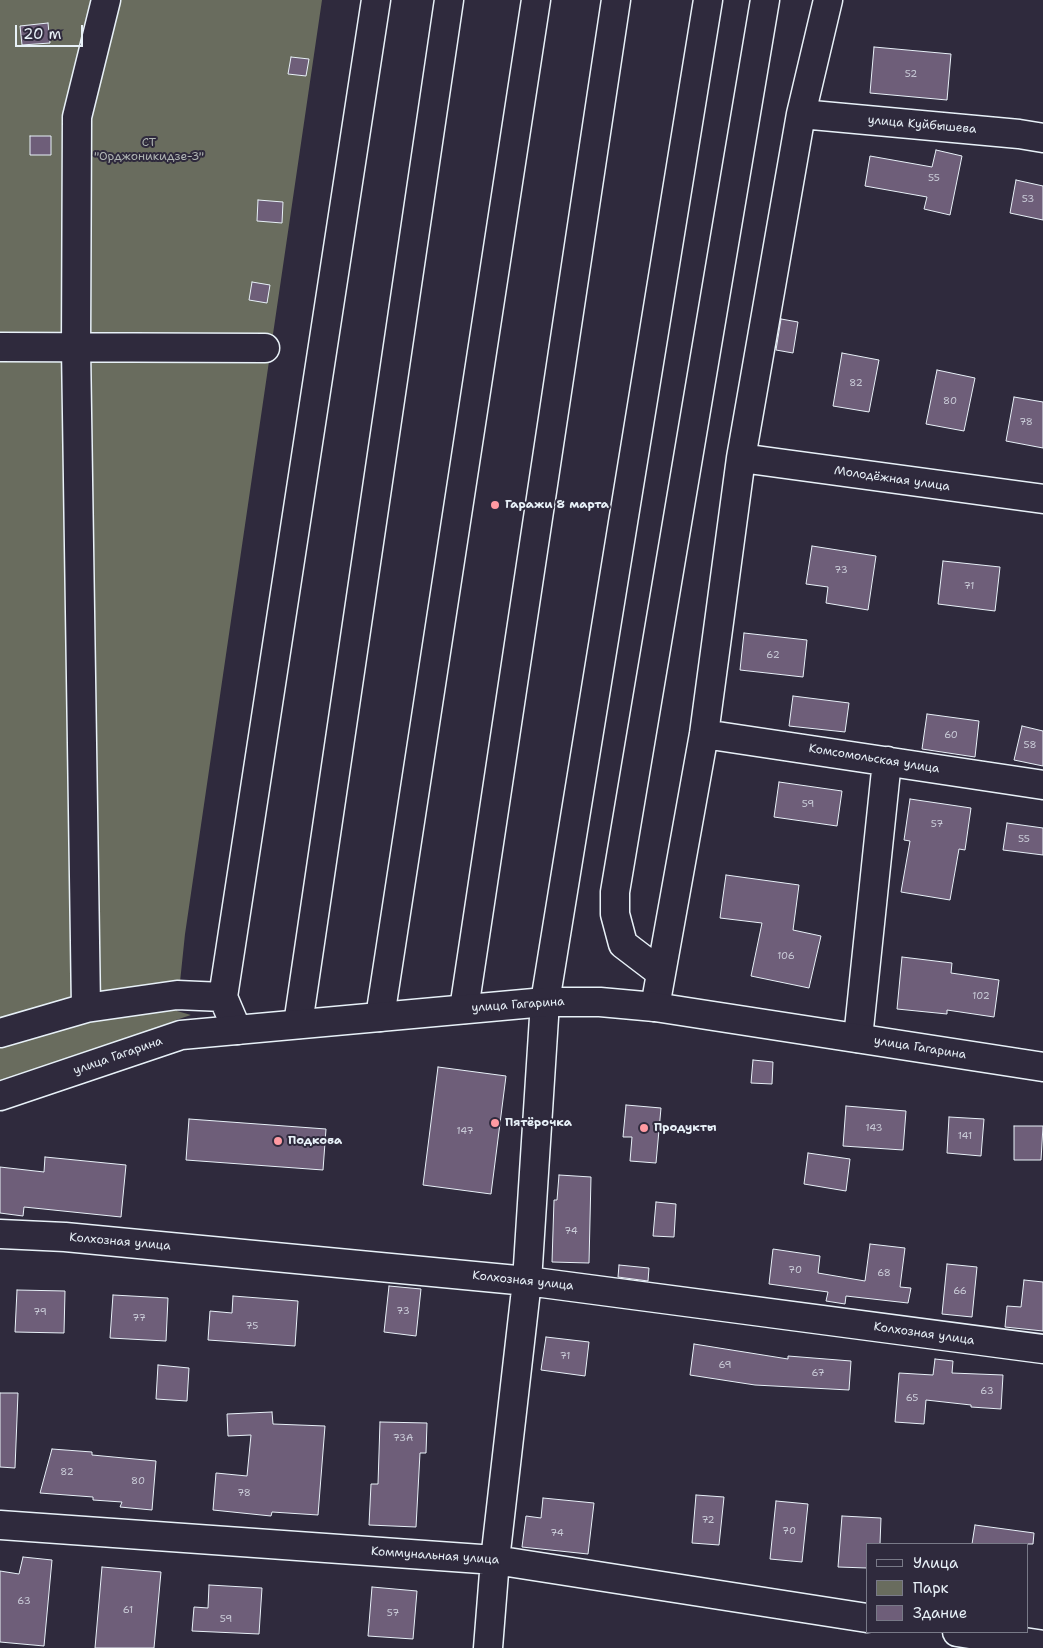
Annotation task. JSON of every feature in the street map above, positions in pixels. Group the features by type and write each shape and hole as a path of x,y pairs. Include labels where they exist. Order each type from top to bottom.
{"street":[{"path":"86,1008 76,348 77,117 106,0"},
{"path":"237,1030 223,997 376,0"},
{"path":"298,1024 449,0"},
{"path":"380,1017 536,0"},
{"path":"464,1009 616,0"},
{"path":"488,1648 494,1560 527,1281 544,1002 708,0"},
{"path":"661,973 623,944 615,914 615,892 765,0"},
{"path":"655,1007 704,734 741,458 819,5"},
{"name":"улица Куйбышева","path":"801,114 1010,133 1043,138"},
{"path":"0,347 265,348"},
{"name":"Молодёжная улица","path":"741,458 1043,499"},
{"name":"Комсомольская улица","path":"704,734 1043,785"},
{"path":"858,1038 887,762"},
{"path":"0,1033 86,1008 177,994 223,997"},
{"name":"улица Гагарина","path":"0,1096 181,1035 544,1002 600,1002 655,1007 1043,1067"},
{"name":"Колхозная улица","path":"0,1234 65,1236 527,1281 1043,1349"},
{"name":"Коммунальная улица","path":"0,1525 494,1560 866,1618"},
{"path":"964,1633 1043,1645"}],"green space":[{"name":"СТ \"Орджоникидзе-3\"","path":"0,0 322,0 185,934 177,1011 191,1015 176,1020 174,1030 0,1089"}],"building":[{"path":"48,23 50,43 22,45 20,26"},
{"path":"874,47 951,54 947,100 870,93"},
{"path":"291,57 309,59 306,76 288,74"},
{"path":"30,136 51,136 51,155 30,155"},
{"path":"936,150 962,156 950,215 924,209 927,197 865,186 870,156 932,167"},
{"path":"1016,180 1043,186 1043,220 1010,213"},
{"path":"258,200 283,202 282,223 257,221"},
{"path":"252,282 270,285 267,303 249,300"},
{"path":"781,319 798,322 793,353 776,350"},
{"path":"842,353 879,360 869,412 833,406"},
{"path":"937,370 975,378 964,431 926,424"},
{"path":"1014,397 1043,402 1043,448 1006,441"},
{"path":"812,546 876,556 868,610 826,603 828,587 806,584"},
{"path":"943,561 1000,567 995,611 938,604"},
{"path":"744,633 807,640 803,677 740,670"},
{"path":"793,696 849,703 845,732 789,726"},
{"path":"927,714 979,721 975,757 922,749"},
{"path":"1022,726 1043,731 1043,766 1014,760"},
{"path":"779,782 842,791 837,826 774,817"},
{"path":"910,799 971,808 965,850 959,849 950,900 901,892 910,841 904,840"},
{"path":"1007,823 1043,828 1043,855 1003,850"},
{"path":"726,875 799,885 793,930 821,936 809,988 751,976 762,923 720,918"},
{"path":"902,957 952,963 951,973 999,980 994,1017 947,1010 947,1014 897,1009"},
{"path":"753,1060 773,1062 772,1084 751,1083"},
{"path":"438,1067 506,1076 491,1194 423,1185"},
{"path":"626,1105 661,1108 656,1163 630,1161 632,1137 623,1137"},
{"path":"846,1106 906,1111 903,1150 843,1146"},
{"path":"949,1117 984,1119 981,1156 947,1153"},
{"path":"189,1119 326,1129 323,1170 186,1160"},
{"path":"1014,1126 1043,1126 1041,1160 1014,1160"},
{"path":"808,1153 850,1159 846,1191 804,1184"},
{"path":"45,1157 126,1165 121,1217 24,1207 23,1216 0,1213 0,1167 44,1172"},
{"path":"559,1175 591,1177 589,1263 552,1262 554,1200 557,1200"},
{"path":"656,1202 676,1204 674,1237 653,1236"},
{"path":"870,1244 905,1248 900,1287 911,1288 908,1303 846,1296 845,1304 826,1301 828,1292 769,1284 773,1249 820,1256 818,1273 865,1281"},
{"path":"947,1264 977,1267 972,1317 942,1314"},
{"path":"619,1265 649,1268 648,1281 618,1277"},
{"path":"1024,1280 1043,1282 1043,1331 1005,1327 1007,1306 1021,1307"},
{"path":"389,1286 421,1289 416,1336 384,1332"},
{"path":"17,1290 65,1291 64,1333 15,1332"},
{"path":"113,1295 168,1298 166,1341 110,1338"},
{"path":"233,1296 298,1301 295,1346 208,1340 210,1311 232,1313"},
{"path":"546,1337 589,1342 585,1376 541,1370"},
{"path":"694,1344 788,1359 788,1356 851,1361 849,1390 755,1385 690,1375"},
{"path":"935,1359 953,1361 952,1373 1003,1375 1001,1409 971,1407 971,1405 926,1400 924,1424 895,1422 899,1373 933,1375"},
{"path":"158,1365 189,1368 187,1401 156,1399"},
{"path":"0,1393 18,1393 15,1468 0,1467"},
{"path":"272,1412 273,1424 325,1426 318,1515 272,1512 271,1516 213,1510 216,1473 247,1476 251,1435 228,1436 227,1414"},
{"path":"380,1422 427,1423 426,1453 420,1453 416,1527 369,1525 371,1484 378,1484"},
{"path":"52,1449 92,1452 92,1455 156,1461 152,1510 120,1507 122,1502 93,1500 93,1497 40,1493"},
{"path":"696,1495 724,1497 719,1545 692,1543"},
{"path":"543,1498 594,1503 588,1554 522,1547 526,1516 541,1518"},
{"path":"776,1501 808,1504 802,1562 770,1559"},
{"path":"842,1516 881,1518 880,1543 866,1543 866,1568 838,1567"},
{"path":"975,1525 1034,1533 1033,1544 972,1543"},
{"path":"23,1557 52,1560 44,1646 0,1642 0,1571 19,1574"},
{"path":"102,1567 161,1572 154,1648 95,1648"},
{"path":"209,1585 262,1588 259,1634 192,1631 194,1607 208,1608"},
{"path":"372,1587 417,1591 413,1639 368,1636"}],"place":[{"name":"Гаражи 8 марта","path":"495,505"},
{"name":"Пятёрочка","path":"495,1123"},
{"name":"Продукты","path":"644,1128"},
{"name":"Подкова","path":"278,1141"}]}
